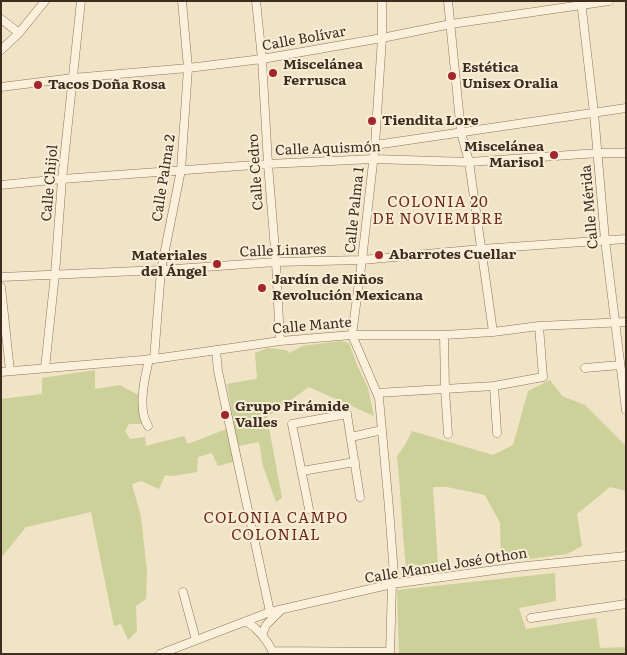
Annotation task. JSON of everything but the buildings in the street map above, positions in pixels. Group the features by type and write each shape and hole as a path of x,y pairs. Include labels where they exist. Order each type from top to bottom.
{"street":[{"path":"1,50 19,33 45,1"},
{"name":"Calle Chijol","path":"45,368 55,274 62,179 81,1"},
{"name":"Calle Palma 2","path":"148,426 144,420 143,397 145,380 152,359 161,270 181,170 188,68 182,1"},
{"name":"Calle Cedro","path":"256,1 262,59 280,341"},
{"name":"Calle Palma 1","path":"352,335 375,145 382,38 382,1"},
{"path":"448,1 461,132 469,162 493,332"},
{"name":"Calle Bolívar","path":"1,87 262,59 451,24 581,3 609,1"},
{"name":"Calle Mérida","path":"581,3 594,113 605,240 626,410"},
{"path":"1,20 19,33"},
{"path":"375,145 626,108"},
{"name":"Calle Aquismón","path":"1,185 268,164 373,159 469,162 626,153"},
{"name":"Calle Linares","path":"1,277 161,270 276,262 362,260 481,249 626,239"},
{"path":"1,287 5,371"},
{"name":"Calle Mante","path":"5,371 152,359 280,341 352,335 444,335 493,332 539,326 626,322"},
{"path":"377,394 494,386 543,377 539,326"},
{"path":"246,621 262,635 273,652 390,653 392,584 394,575 379,398 352,335"},
{"path":"444,335 448,434"},
{"path":"216,350 218,371 270,612"},
{"path":"585,368 620,365"},
{"path":"494,386 497,434"},
{"path":"309,509 292,424 347,411 360,497"},
{"path":"351,437 382,430"},
{"path":"302,471 355,462"},
{"name":"Calle Manuel José Othon","path":"160,654 270,612 392,584 517,567 626,556"},
{"path":"182,592 196,640"},
{"path":"530,618 626,604"},
{"path":"262,635 266,625 282,610"}],"green space":[{"path":"341,341 349,343 368,388 374,416 309,387 267,417 282,498 276,502 263,466 259,442 239,446 241,460 218,466 212,453 198,457 197,472 173,476 165,475 159,489 141,481 132,484 141,517 147,571 146,599 136,606 137,631 128,640 121,624 114,626 91,512 26,527 1,558 1,399 42,394 42,378 95,370 95,389 120,385 142,397 143,424 129,424 125,431 130,439 145,437 146,446 184,436 188,444 234,426 227,384 257,378 255,353 268,348 286,350 290,353 302,346"},
{"path":"550,380 562,396 585,405 626,446 626,491 610,487 577,514 582,546 567,554 530,559 501,557 500,523 485,495 447,487 433,487 438,564 406,568 397,456 412,431 493,455 513,445 528,391"},
{"path":"555,573 556,601 519,608 526,629 596,618 600,648 626,647 626,654 399,654 397,590"}],"place":[{"name":"Miscelánea Ferrusca","path":"273,73"},
{"name":"Estética Unisex Oralia","path":"452,76"},
{"name":"Tacos Doña Rosa","path":"38,85"},
{"name":"Tiendita Lore","path":"372,121"},
{"name":"Miscelánea Marisol","path":"554,155"},
{"name":"Abarrotes Cuellar","path":"379,255"},
{"name":"Materiales del Ángel","path":"217,264"},
{"name":"Jardín de Niños Revolución Mexicana","path":"262,288"},
{"name":"Grupo Pirámide Valles","path":"225,415"}],"district":[{"name":"COLONIA 20 DE NOVIEMBRE","path":"438,212"},
{"name":"COLONIA CAMPO COLONIAL","path":"276,528"}]}
